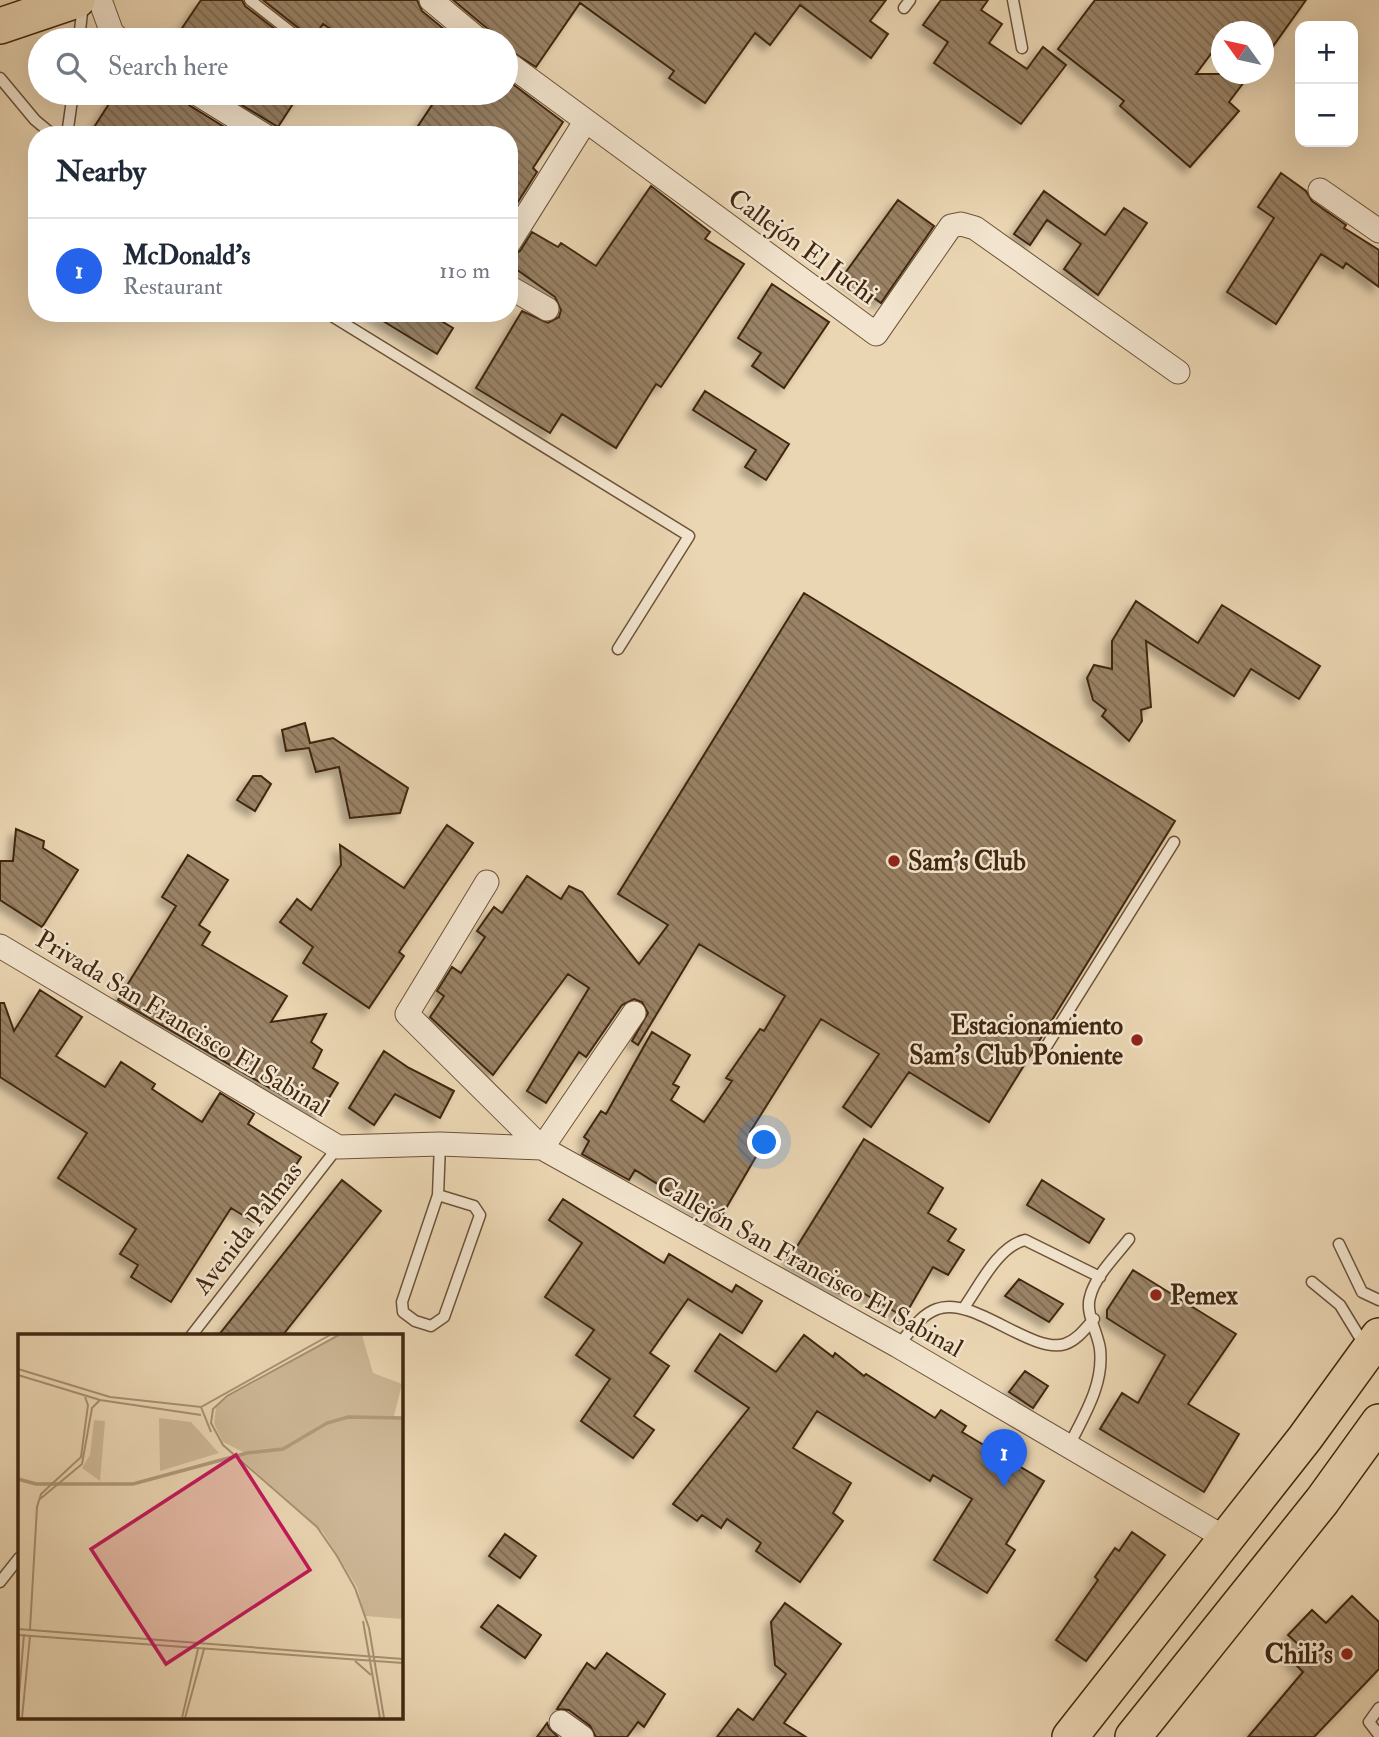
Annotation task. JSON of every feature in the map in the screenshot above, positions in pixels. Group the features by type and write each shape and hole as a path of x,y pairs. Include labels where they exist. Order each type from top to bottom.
{"main road":[{"path":"0,26 77,0"},
{"path":"1070,1737 1305,1438 1373,1344"},
{"path":"1133,1737 1322,1501 1379,1422"}],"street":[{"path":"100,0 110,28"},
{"path":"431,0 465,28"},
{"name":"Callejón El Juchi","path":"518,71 876,334 951,226 961,224 975,228 1178,372"},
{"path":"215,105 249,126"},
{"path":"518,229 585,122"},
{"path":"1320,190 1379,232"},
{"path":"518,292 547,309"},
{"path":"487,882 407,1014 542,1148 634,1013"},
{"name":"Privada San Francisco El Sabinal","path":"0,946 338,1147"},
{"name":"Callejón San Francisco El Sabinal","path":"338,1147 440,1144 542,1148 898,1346 1225,1538"},
{"path":"561,1722 582,1737"}],"lane":[{"path":"80,28 83,0"},
{"path":"250,0 286,28"},
{"path":"1013,0 1021,48"},
{"path":"0,78 42,126"},
{"path":"68,126 71,105"},
{"path":"342,322 689,536 618,649"},
{"path":"1044,1049 1174,842"},
{"path":"438,1195 474,1206 480,1215 444,1317 431,1326 415,1321 403,1312 402,1302 438,1195 440,1144"},
{"name":"Avenida Palmas","path":"193,1334 338,1147"},
{"path":"1069,1446 1095,1392 1101,1369 1094,1320 1088,1308 1090,1295 1129,1239"},
{"path":"963,1309 1004,1252 1015,1242 1025,1240 1100,1277"},
{"path":"1339,1244 1362,1292 1379,1300"},
{"path":"1312,1282 1340,1305 1373,1344"},
{"path":"898,1346 921,1319 938,1308 963,1309 1038,1341 1063,1345 1076,1338 1094,1320"},
{"path":"0,1582 18,1559"},
{"path":"1379,1708 1369,1722 1379,1735"}],"building":[{"path":"201,0 242,0 245,6 273,28 182,28"},
{"path":"263,0 417,0 422,11 443,28 329,28 323,24 320,28 298,28"},
{"path":"453,0 886,0 870,21 888,34 871,58 800,5 770,45 755,33 705,103 669,78 674,71 580,3 536,67 518,56 518,28 487,28"},
{"path":"941,0 988,0 981,10 1002,24 989,43 1027,69 1043,47 1066,65 1021,124 934,63 948,42 923,25"},
{"path":"1095,0 1306,0 1274,45 1274,21 1211,21 1211,54 1196,74 1211,74 1211,84 1242,84 1229,102 1239,111 1190,167 1120,106 1124,101 1058,49"},
{"path":"518,88 563,122 533,168 537,172 518,202 518,126 418,126 432,105 518,105"},
{"path":"108,105 189,105 223,126 95,126"},
{"path":"242,105 292,105 276,126"},
{"path":"1281,173 1306,191 1312,201 1346,225 1344,228 1379,250 1379,287 1346,263 1343,268 1321,254 1276,324 1227,292 1274,218 1258,207"},
{"path":"651,186 710,232 705,239 744,264 661,387 656,384 616,448 562,414 550,433 476,388 515,322 518,322 522,311 548,323 559,317 561,310 555,297 518,270 518,252 532,232 558,247 561,243 596,266"},
{"path":"1044,191 1105,235 1124,208 1147,223 1098,295 1064,269 1081,244 1047,220 1030,245 1014,234"},
{"path":"898,200 934,226 881,303 843,276"},
{"path":"772,284 829,322 784,388 752,366 761,353 738,338"},
{"path":"385,322 443,322 453,328 437,354"},
{"path":"705,391 789,444 766,480 745,467 756,450 693,410"},
{"name":"Sam's Club","path":"804,593 1175,821 989,1122 909,1072 871,1127 843,1107 879,1054 821,1019 750,1132 765,1141 718,1222 635,1170 629,1180 582,1154 589,1141 584,1137 601,1111 606,1114 652,1032 690,1055 673,1084 679,1087 671,1100 704,1122 732,1081 726,1078 760,1029 764,1031 785,996 699,944 638,1045 632,1041 648,1013 642,1002 634,999 622,1005 586,1057 579,1052 546,1103 527,1091 589,988 568,974 493,1075 430,1017 444,996 437,991 452,967 461,973 485,937 477,931 494,907 502,913 527,876 561,899 569,886 582,892 639,964 668,925 618,894"},
{"path":"1136,601 1198,643 1222,605 1320,666 1299,699 1251,669 1234,696 1146,641 1151,707 1141,710 1142,721 1129,741 1102,716 1106,710 1093,700 1087,678 1094,665 1112,669 1112,641"},
{"path":"305,723 310,743 333,738 408,788 400,813 350,818 339,767 316,772 309,748 286,751 282,730"},
{"path":"253,776 261,776 271,784 255,811 237,800"},
{"path":"447,825 473,843 399,952 404,956 369,1008 303,963 313,947 280,922 297,899 311,910 341,865 340,845 404,888"},
{"path":"16,829 44,841 43,848 78,870 42,927 0,900 0,861 13,861"},
{"path":"188,855 228,880 199,925 210,932 202,945 287,996 271,1022 326,1014 311,1042 322,1050 313,1068 338,1083 318,1116 118,1000 176,906 162,897"},
{"path":"40,990 82,1017 56,1056 105,1087 121,1062 155,1084 152,1089 202,1122 220,1093 254,1114 248,1124 301,1157 278,1194 273,1192 254,1222 231,1208 171,1302 131,1277 138,1265 120,1254 136,1229 58,1178 87,1133 0,1077 0,1003 4,1003 14,1031"},
{"path":"384,1051 409,1068 454,1091 440,1118 395,1094 374,1125 349,1108"},
{"path":"864,1139 943,1188 928,1213 956,1229 948,1241 964,1250 948,1275 933,1267 904,1317 851,1286 845,1296 788,1261"},
{"path":"342,1180 381,1211 284,1334 220,1334"},
{"path":"1042,1180 1104,1219 1089,1243 1027,1205"},
{"path":"563,1199 664,1263 669,1254 732,1292 736,1285 762,1301 742,1333 688,1299 650,1353 669,1366 634,1416 654,1430 633,1458 581,1421 610,1379 576,1355 594,1330 545,1297 582,1243 549,1220"},
{"path":"1133,1270 1236,1334 1188,1404 1239,1434 1204,1492 1100,1429 1122,1393 1138,1403 1165,1355 1107,1318 1107,1310"},
{"path":"1019,1279 1063,1304 1049,1322 1005,1296"},
{"path":"720,1334 776,1372 804,1335 833,1357 835,1353 864,1376 866,1374 935,1418 941,1410 966,1426 962,1432 1044,1481 1006,1544 1015,1550 987,1593 934,1560 972,1499 933,1475 930,1481 817,1411 793,1448 851,1483 833,1513 843,1521 800,1582 756,1551 761,1543 727,1519 721,1528 702,1515 697,1521 673,1504 749,1408 695,1371"},
{"path":"1025,1371 1048,1386 1033,1408 1009,1392"},
{"path":"1132,1532 1165,1555 1086,1661 1056,1640 1098,1580 1095,1577 1115,1548 1119,1551"},
{"path":"505,1534 536,1556 520,1578 489,1556"},
{"path":"1352,1596 1379,1622 1379,1669 1314,1737 1248,1737 1303,1672 1290,1659 1301,1647 1288,1635 1312,1610 1326,1623"},
{"path":"785,1603 841,1644 784,1723 806,1737 717,1737 738,1709 753,1720 786,1674 775,1665 771,1622"},
{"path":"498,1605 541,1635 525,1658 481,1627"},
{"path":"607,1653 665,1694 644,1727 638,1722 627,1737 596,1737 590,1726 569,1710 557,1709 587,1663 595,1669"},
{"path":"547,1723 549,1728 558,1737 537,1737"}],"place":[{"name":"Sam's Club","path":"894,861"},
{"name":"Estacionamiento Sam's Club Poniente","path":"1137,1040"},
{"name":"Pemex","path":"1156,1295"},
{"name":"McDonald's","path":"1004,1487"},
{"name":"Chili's","path":"1347,1654"}]}
